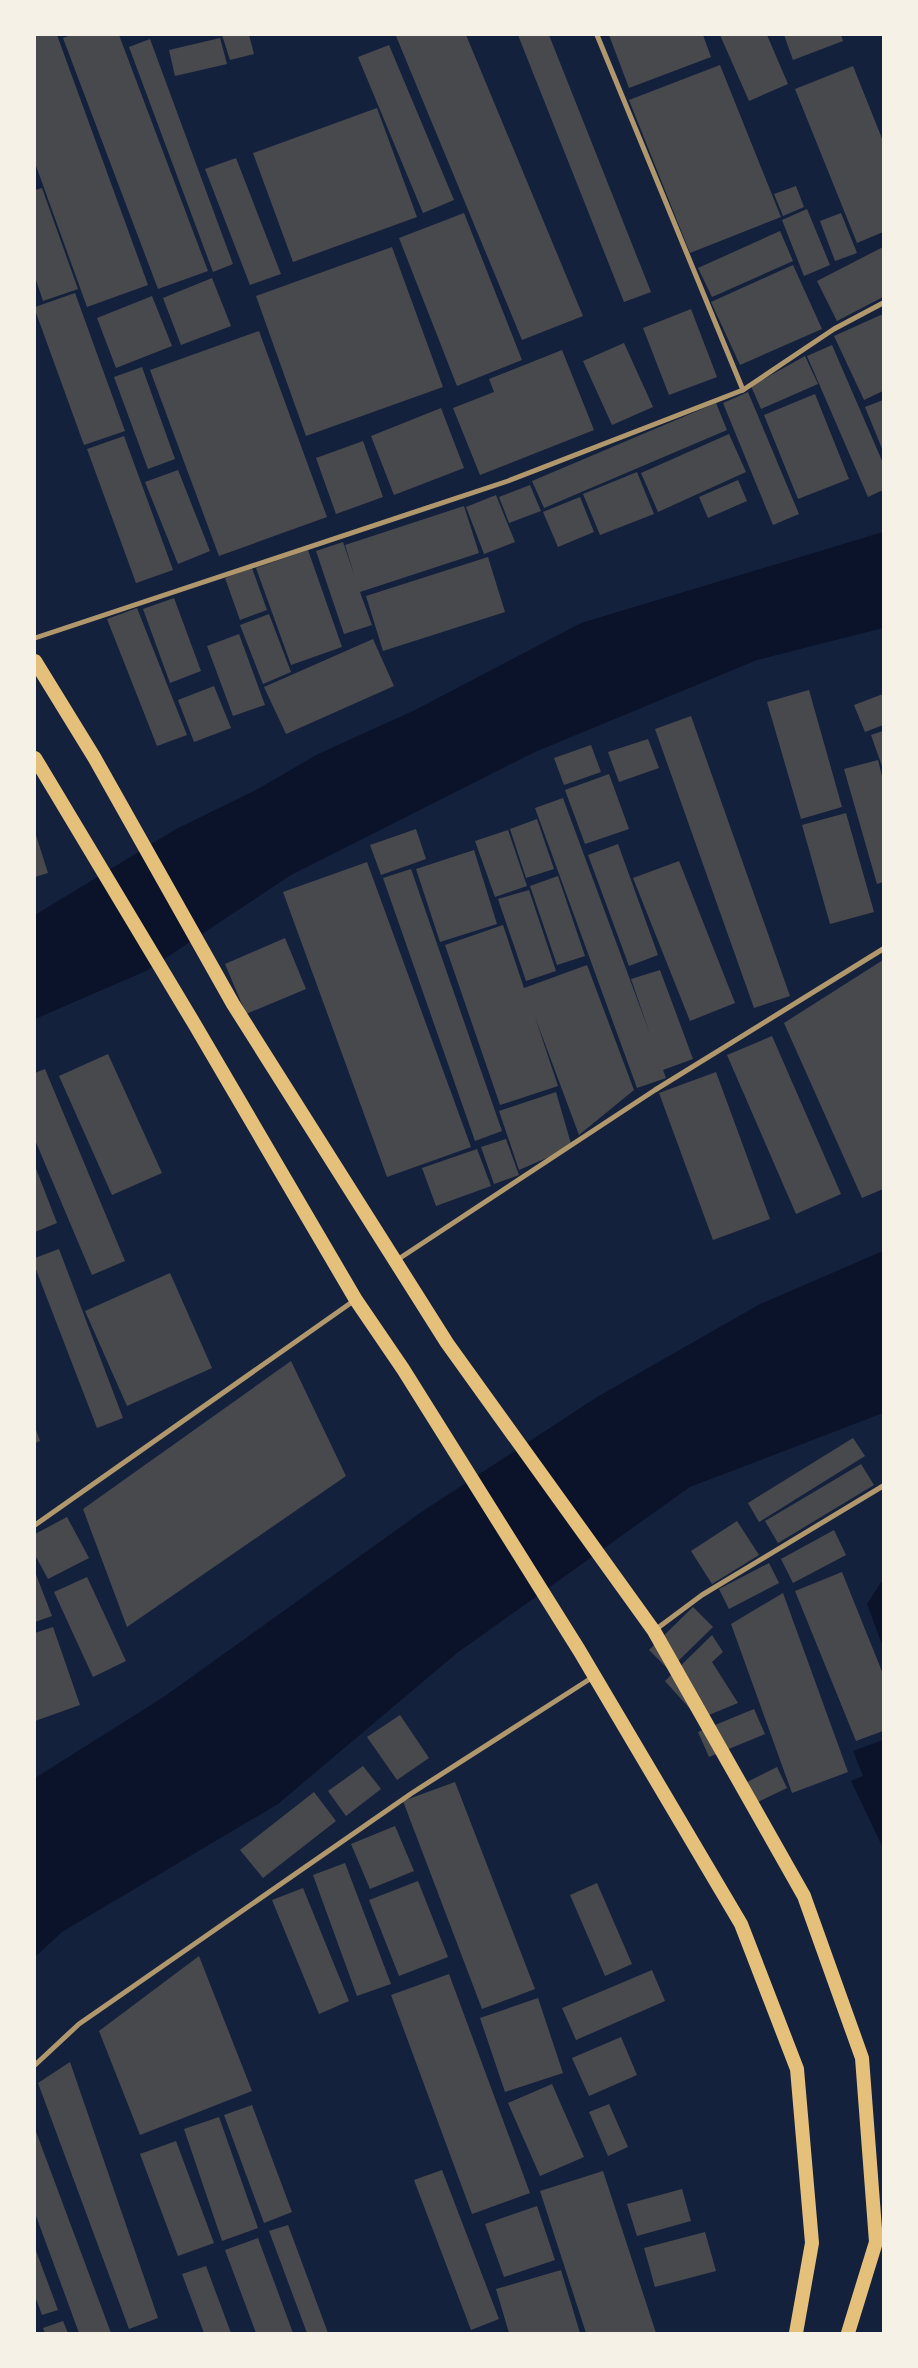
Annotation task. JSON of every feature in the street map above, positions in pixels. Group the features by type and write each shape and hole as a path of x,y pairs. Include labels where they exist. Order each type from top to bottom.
{"highway":[{"path":"35,661 94,757 233,1004 394,1262 447,1343 654,1631 804,1896 862,2058 876,2242 848,2333"},
{"path":"35,758 195,1025 356,1300 403,1369 579,1650 593,1677 742,1924 797,2070 812,2243 796,2333"}],"street":[{"path":"597,35 743,390"},
{"path":"35,638 508,481 743,390 834,329 883,303"},
{"path":"394,1262 656,1090 883,949"},
{"path":"35,1525 356,1300"},
{"path":"654,1631 702,1595 883,1486"},
{"path":"35,2065 79,2024 412,1793 593,1677"}],"water":[{"path":"883,532 883,628 757,660 535,752 291,875 146,971 35,1019 35,915 176,829 258,789 316,755 415,710 581,623"},
{"path":"883,1251 883,1413 690,1487 457,1653 278,1804 62,1932 35,1957 35,1778 165,1696 420,1513 597,1397 760,1304"},
{"path":"881,1582 883,1583 883,1647 867,1604"},
{"path":"883,1740 883,1848 851,1781 863,1776 853,1751"}],"building":[{"path":"35,35 57,35 148,285 87,307 35,163"},
{"path":"71,35 119,35 208,271 158,289 63,38"},
{"path":"222,35 249,35 254,54 230,60"},
{"path":"466,35 583,316 522,340 396,36"},
{"path":"518,35 549,35 651,292 624,302"},
{"path":"609,35 703,35 711,57 629,88"},
{"path":"720,35 767,35 788,84 749,101"},
{"path":"784,35 841,35 843,41 793,60"},
{"path":"220,38 227,64 175,76 169,50"},
{"path":"150,39 233,264 213,272 129,47"},
{"path":"389,45 454,200 423,213 358,57"},
{"path":"720,65 781,217 690,253 629,100"},
{"path":"853,66 883,141 883,232 857,243 795,89"},
{"path":"377,108 417,217 293,262 253,153"},
{"path":"236,158 281,274 250,285 205,169"},
{"path":"796,186 804,207 783,216 774,194"},
{"path":"42,188 78,289 43,301 35,277 35,190"},
{"path":"807,209 830,265 804,276 782,220"},
{"path":"464,213 522,360 457,386 399,238"},
{"path":"841,213 857,253 835,261 820,221"},
{"path":"780,231 793,261 712,297 698,268"},
{"path":"392,247 443,387 306,436 256,296"},
{"path":"883,247 883,297 837,321 817,281"},
{"path":"793,265 822,329 740,365 711,302"},
{"path":"212,278 231,326 181,345 163,298"},
{"path":"75,293 125,431 84,445 35,310 35,307"},
{"path":"152,296 172,346 116,368 97,318"},
{"path":"691,309 717,377 669,395 643,328"},
{"path":"883,314 883,391 864,400 834,336"},
{"path":"259,331 327,517 219,556 150,370"},
{"path":"624,343 653,407 612,425 583,361"},
{"path":"832,345 883,463 883,490 868,497 807,356"},
{"path":"562,350 594,430 480,475 453,408 494,392 489,379"},
{"path":"805,356 818,384 761,409 751,386"},
{"path":"142,367 175,459 148,469 114,377"},
{"path":"748,392 799,514 773,525 723,403"},
{"path":"815,394 849,479 798,499 764,415"},
{"path":"883,400 883,451 865,407"},
{"path":"716,403 727,430 544,508 532,481"},
{"path":"441,408 464,468 394,495 371,436"},
{"path":"729,434 746,472 658,512 641,473"},
{"path":"124,436 173,570 136,583 87,449"},
{"path":"363,441 383,497 336,514 316,458"},
{"path":"178,470 210,551 178,564 145,482"},
{"path":"637,472 654,514 600,535 583,494"},
{"path":"738,480 747,501 708,518 699,497"},
{"path":"530,485 541,511 509,523 499,497"},
{"path":"496,495 515,542 484,554 466,507"},
{"path":"580,497 594,532 558,547 543,512"},
{"path":"464,506 479,553 360,592 372,625 344,634 316,551 343,542 355,577 345,545"},
{"path":"308,550 342,647 291,665 256,568"},
{"path":"488,557 505,612 383,651 366,596"},
{"path":"252,568 267,610 240,620 225,578"},
{"path":"174,598 201,671 170,683 143,609"},
{"path":"137,608 187,735 157,746 107,619"},
{"path":"269,614 291,672 263,684 240,625"},
{"path":"239,634 265,705 233,716 207,646"},
{"path":"373,639 394,686 286,734 264,687"},
{"path":"214,686 231,728 194,742 178,700"},
{"path":"809,690 842,807 801,819 767,702"},
{"path":"883,694 883,725 865,732 854,705"},
{"path":"691,716 790,996 754,1008 655,729"},
{"path":"883,731 883,769 871,735"},
{"path":"648,739 659,768 619,782 608,752"},
{"path":"591,745 601,772 564,785 554,758"},
{"path":"878,760 883,780 883,882 877,884 844,769"},
{"path":"609,774 629,829 585,844 565,790"},
{"path":"563,798 650,1034 631,979 660,970 693,1059 663,1070 666,1078 637,1088 535,808"},
{"path":"846,813 874,912 830,924 802,825"},
{"path":"537,819 554,869 526,878 510,829"},
{"path":"416,829 426,859 381,875 370,845"},
{"path":"508,830 527,886 495,897 475,841"},
{"path":"35,832 48,873 35,877"},
{"path":"618,844 658,955 629,966 588,855"},
{"path":"474,850 497,924 440,942 416,869"},
{"path":"679,861 735,1003 690,1021 633,878"},
{"path":"367,862 471,1147 387,1177 283,892"},
{"path":"411,869 502,1131 475,1141 383,878"},
{"path":"558,876 585,956 557,965 530,886"},
{"path":"529,890 556,971 526,981 498,899"},
{"path":"503,925 524,988 587,965 634,1090 579,1135 535,1017 558,1086 500,1105 445,945"},
{"path":"285,938 306,989 246,1014 225,964"},
{"path":"883,960 883,1189 862,1198 784,1023"},
{"path":"772,1036 841,1194 796,1214 727,1055"},
{"path":"108,1054 162,1173 112,1195 59,1076"},
{"path":"45,1069 125,1261 92,1275 35,1140 35,1073"},
{"path":"716,1072 770,1219 713,1240 659,1093"},
{"path":"556,1092 572,1147 519,1170 499,1111"},
{"path":"506,1139 519,1175 494,1184 481,1147"},
{"path":"477,1149 491,1186 436,1206 422,1168"},
{"path":"35,1166 57,1223 35,1232"},
{"path":"59,1249 123,1418 97,1428 35,1267 35,1258"},
{"path":"170,1273 212,1368 127,1406 85,1311"},
{"path":"291,1361 346,1476 127,1627 83,1509"},
{"path":"35,1427 40,1441 35,1443"},
{"path":"853,1438 865,1456 759,1522 748,1503"},
{"path":"861,1464 874,1485 778,1543 765,1521"},
{"path":"67,1517 89,1558 48,1579 35,1555 35,1534"},
{"path":"737,1521 759,1555 712,1584 691,1551"},
{"path":"834,1530 846,1555 793,1583 781,1559"},
{"path":"769,1563 779,1583 729,1609 719,1589"},
{"path":"35,1572 52,1616 35,1622"},
{"path":"842,1572 883,1674 883,1731 856,1741 795,1591"},
{"path":"87,1577 126,1661 93,1677 54,1592"},
{"path":"783,1593 848,1772 792,1793 731,1624"},
{"path":"693,1607 713,1627 669,1670 649,1650"},
{"path":"53,1627 80,1705 35,1721 35,1633"},
{"path":"712,1635 723,1652 712,1662 738,1703 699,1719 665,1681"},
{"path":"754,1709 765,1734 709,1757 698,1732"},
{"path":"400,1715 429,1758 397,1780 367,1737"},
{"path":"363,1766 381,1789 346,1816 328,1791"},
{"path":"777,1767 787,1788 758,1802 747,1782"},
{"path":"455,1782 535,1989 482,2009 403,1801"},
{"path":"314,1792 336,1821 263,1878 240,1850"},
{"path":"395,1826 414,1871 370,1889 351,1844"},
{"path":"345,1863 391,1984 357,1996 313,1875"},
{"path":"418,1881 448,1957 399,1976 369,1900"},
{"path":"597,1883 632,1964 605,1976 570,1895"},
{"path":"303,1888 349,2001 319,2014 272,1900"},
{"path":"199,1956 252,2091 140,2135 99,2031"},
{"path":"652,1970 665,2001 576,2040 562,2008"},
{"path":"449,1974 530,2193 472,2214 391,1995"},
{"path":"538,1998 563,2073 505,2092 480,2018"},
{"path":"621,2037 637,2075 589,2096 572,2058"},
{"path":"70,2062 158,2318 129,2329 38,2083"},
{"path":"552,2084 584,2157 540,2176 508,2103"},
{"path":"609,2104 628,2147 608,2156 589,2112"},
{"path":"252,2105 292,2212 264,2223 224,2115"},
{"path":"219,2117 258,2228 222,2241 184,2129"},
{"path":"35,2129 111,2333 79,2333 35,2213"},
{"path":"176,2141 214,2243 178,2256 140,2154"},
{"path":"442,2170 499,2319 471,2330 414,2180"},
{"path":"603,2171 656,2333 586,2333 540,2191"},
{"path":"682,2189 691,2221 637,2236 627,2204"},
{"path":"537,2206 555,2260 504,2277 485,2224"},
{"path":"288,2225 328,2333 307,2333 269,2231"},
{"path":"705,2232 716,2271 655,2287 644,2248"},
{"path":"258,2238 293,2333 256,2333 225,2250"},
{"path":"35,2248 58,2310 42,2315 35,2296"},
{"path":"206,2266 231,2333 204,2333 182,2274"},
{"path":"561,2270 580,2333 509,2333 496,2289"},
{"path":"63,2321 68,2333 45,2333 43,2328"}]}
